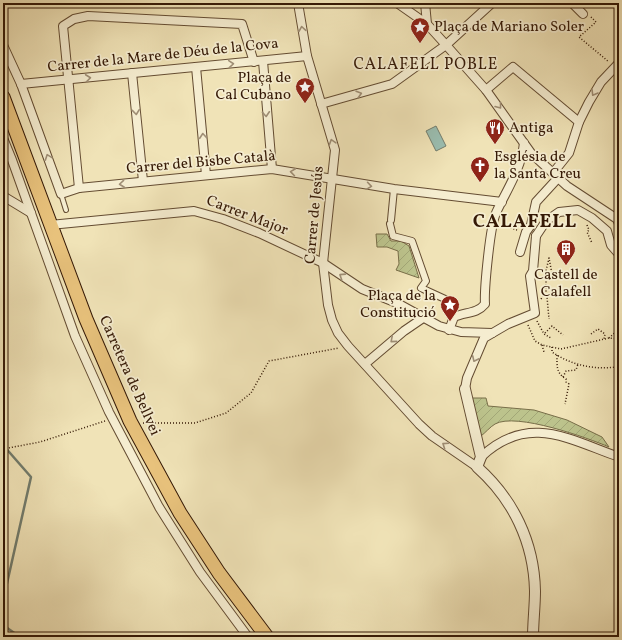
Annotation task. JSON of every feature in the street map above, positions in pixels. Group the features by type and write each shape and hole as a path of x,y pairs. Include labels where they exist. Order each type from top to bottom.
{"main road":[{"name":"Carretera de Bellvei","path":"4,101 88,326 131,424 184,520 219,573 267,637"}],"street":[{"name":"Carrer de Jesús","path":"298,3 307,56 335,150 323,263 328,305 332,320 338,333 348,346 432,436 477,467"},
{"path":"397,3 427,24 486,90 524,143 556,176 567,186 617,219 619,224"},
{"path":"425,3 427,24"},
{"path":"321,104 392,84 446,45 492,3"},
{"path":"572,3 587,16"},
{"path":"78,188 63,26 74,19 88,16 242,24 254,62"},
{"path":"3,45 22,84 61,194"},
{"name":"Carrer de la Mare de Déu de la Cova","path":"22,84 307,56"},
{"path":"263,61 272,169"},
{"path":"520,252 526,232 530,225 536,202 556,176 569,153 579,122 601,82 617,65"},
{"path":"196,67 206,175"},
{"path":"486,90 513,67 579,122"},
{"path":"132,73 143,181"},
{"path":"3,138 75,336 112,419 159,507 200,572 248,637"},
{"path":"492,333 449,330 454,317 460,314 480,310 485,304 493,222 522,159 524,143"},
{"name":"Carrer del Bisbe Català","path":"61,194 78,188 272,169 324,176 331,180 502,202"},
{"path":"394,189 390,222 393,236 412,241 426,281 421,288 445,299 454,317"},
{"path":"3,196 31,213"},
{"path":"481,458 465,389 467,378 484,338 524,318 535,318 530,276 533,271 536,236 546,221 559,212 578,210 592,218 607,231 611,244 618,253 619,252"},
{"name":"Carrer Major","path":"50,225 194,211 222,219 259,233 323,263 362,289 397,303 438,326 449,330"},
{"path":"526,232 536,236"},
{"path":"365,364 404,331 423,318"},
{"path":"533,637 535,592 530,553 515,513 490,479 477,467 481,458 488,451 522,434 542,433 567,436 619,457"}],"lane":[{"path":"61,194 66,210"}],"path":[{"path":"587,16 596,22 579,37 617,65"},
{"path":"493,222 526,232"},
{"path":"586,223 592,243"},
{"path":"549,319 547,299 545,296 547,289 546,272 549,258 553,279"},
{"path":"534,302 545,296"},
{"path":"524,318 535,341 542,345 567,348 609,338 616,340 619,339"},
{"path":"535,318 544,334 550,338"},
{"path":"544,334 552,326 564,335"},
{"path":"591,334 598,329 605,334 604,339"},
{"path":"609,338 619,329"},
{"path":"616,340 619,352"},
{"path":"542,345 544,352"},
{"path":"131,424 195,423 226,413 251,393 269,361 348,346"},
{"path":"552,347 552,352 578,364 598,368 616,367"},
{"path":"557,355 557,368 562,377 566,378 566,382 569,384 565,404"},
{"path":"619,356 616,361 616,367 619,372"},
{"path":"562,377 566,371 576,370 578,364"},
{"path":"3,449 40,442 79,428 112,419"}],"green space":[{"path":"376,234 387,234 391,241 401,241 409,246 419,278 396,270 399,264 398,251 387,247 377,247"},
{"path":"471,398 486,398 488,406 534,410 567,420 602,437 609,447 552,428 519,421 505,421 495,424 481,436"}],"water":[{"path":"436,126 446,146 436,151 426,131"}],"waterway":[{"path":"3,445 31,477 3,601"},
{"path":"3,625 20,637"}],"place":[{"name":"Plaça de Mariano Soler","path":"420,44"},
{"name":"Plaça de Cal Cubano","path":"305,104"},
{"name":"Antiga","path":"495,145"},
{"name":"Església de la Santa Creu","path":"480,183"},
{"name":"Castell de Calafell","path":"566,266"},
{"name":"Plaça de la Constitució","path":"450,322"}],"district":[{"name":"CALAFELL POBLE","path":"426,65"},
{"name":"CALAFELL","path":"525,222"}]}
